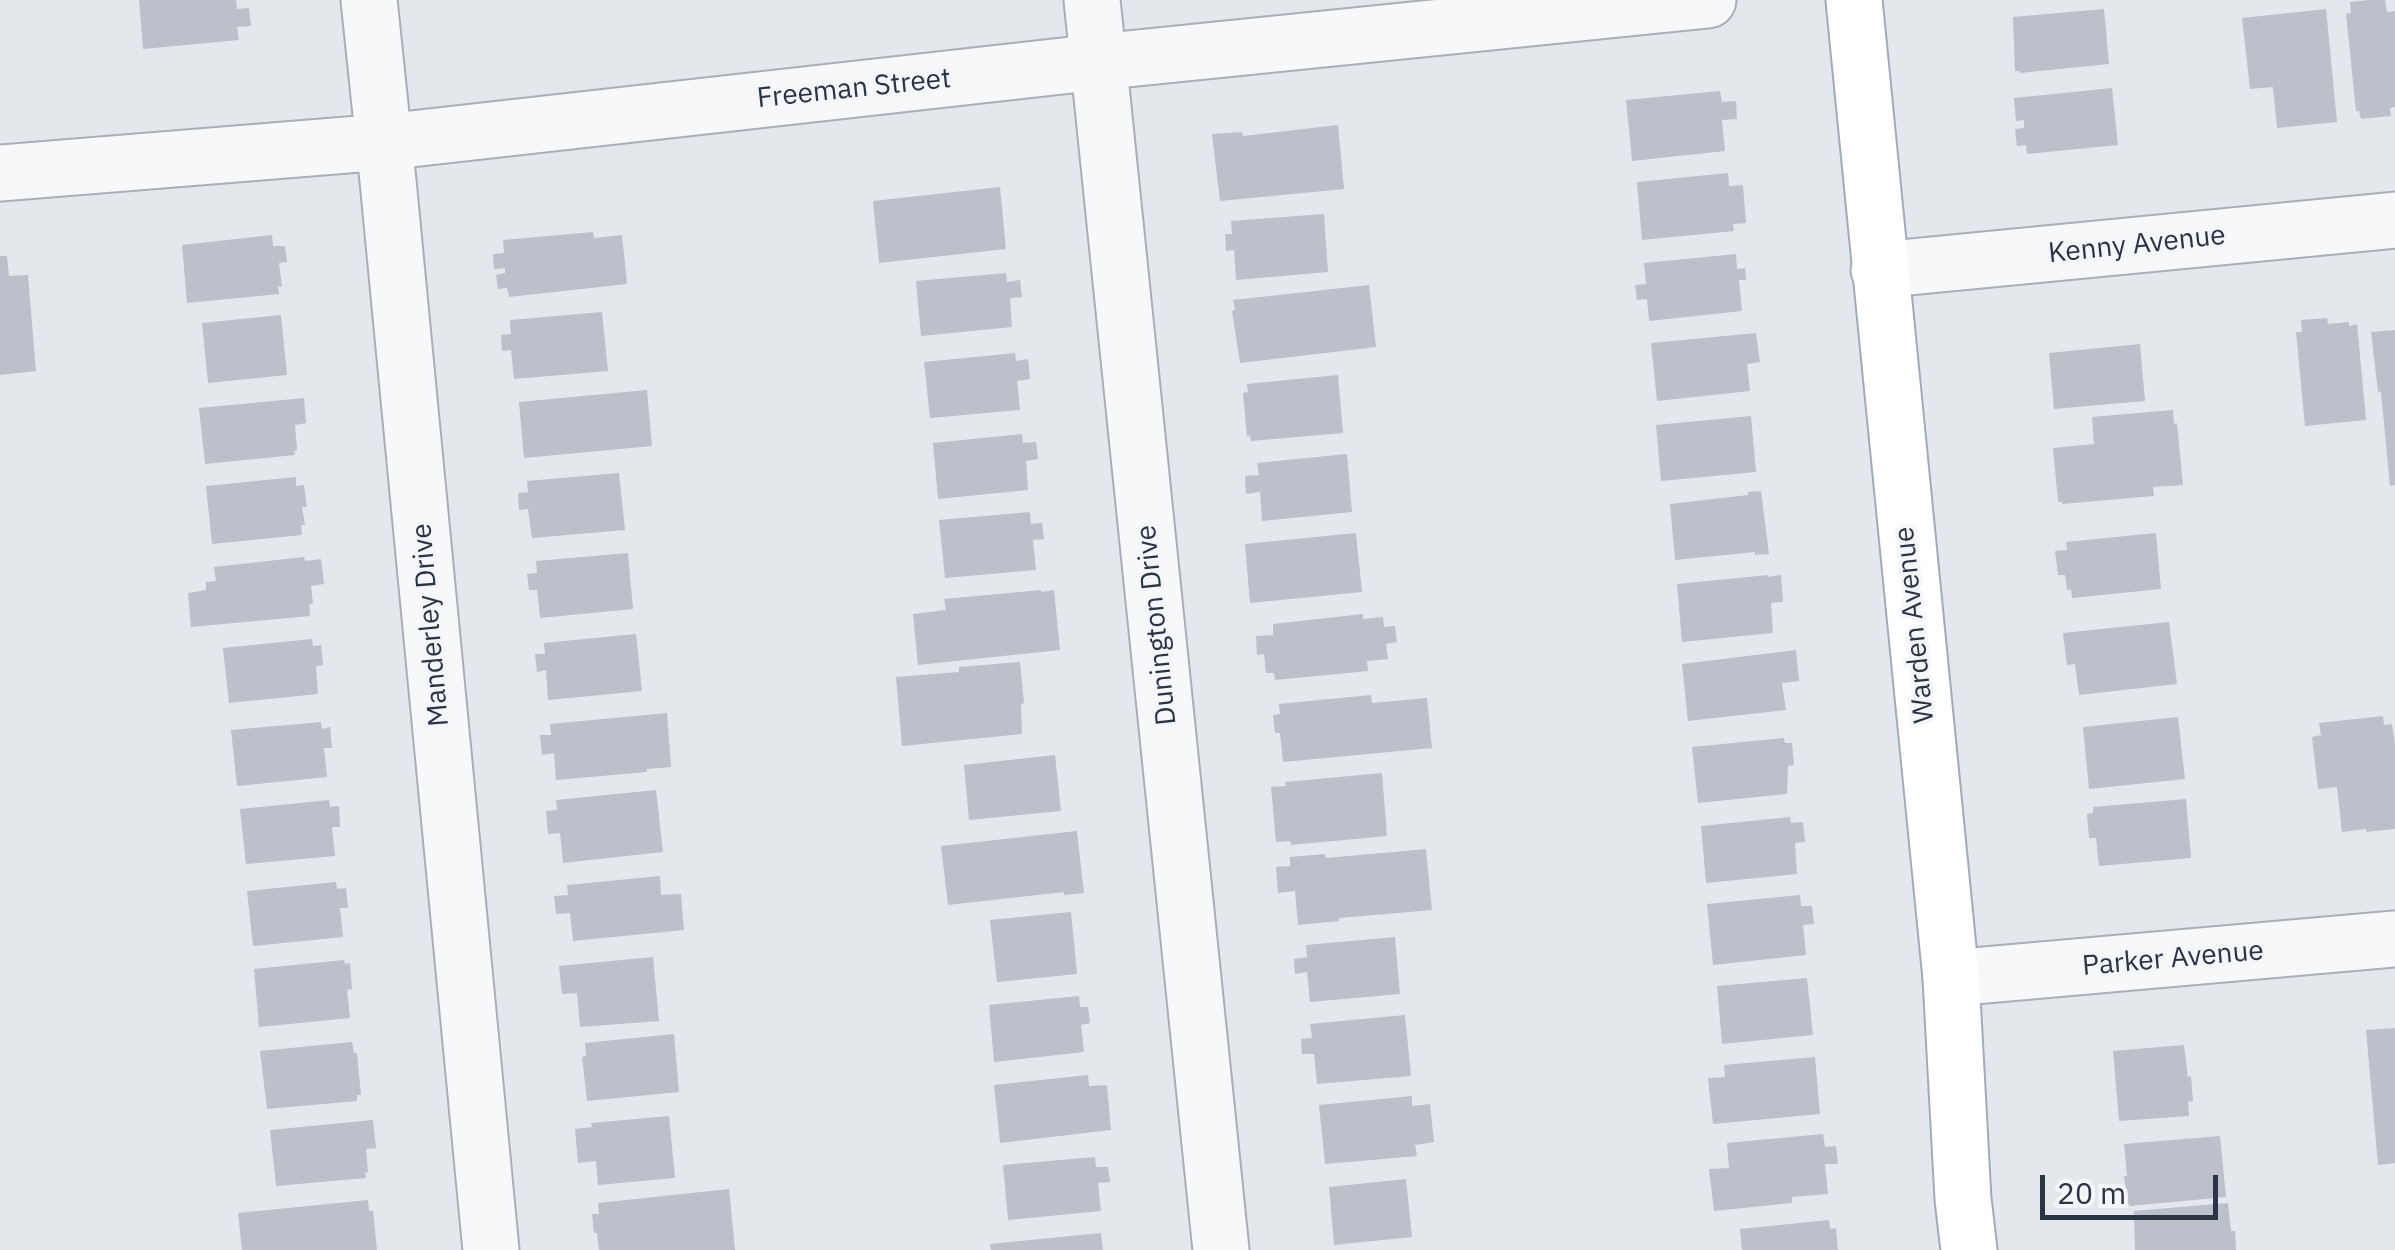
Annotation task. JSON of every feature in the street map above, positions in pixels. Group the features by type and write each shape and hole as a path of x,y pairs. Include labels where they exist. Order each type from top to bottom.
{"main road":[{"name":"Warden Avenue","path":"1854,0 1950,978 1969,1250"}],"street":[{"name":"Manderley Drive","path":"369,0 491,1250"},
{"name":"Dunington Drive","path":"1092,0 1222,1250"},
{"name":"Freeman Street","path":"0,173 384,142 1098,62 1708,0"},
{"name":"Kenny Avenue","path":"1879,270 2395,220"},
{"name":"Parker Avenue","path":"1950,978 2395,938"}],"building":[{"path":"139,0 236,0 237,9 249,8 251,26 237,27 239,40 143,49"},
{"path":"2385,0 2387,12 2395,11 2395,107 2390,108 2391,116 2361,119 2356,111 2346,14 2351,13 2350,2"},
{"path":"2104,9 2109,64 2015,71 2013,17"},
{"path":"2326,9 2337,122 2277,128 2273,87 2250,89 2242,18"},
{"path":"2112,88 2118,145 2027,154 2026,145 2017,146 2015,129 2024,128 2024,120 2016,121 2014,98"},
{"path":"1720,91 1722,102 1736,101 1737,119 1722,120 1725,151 1632,161 1626,100"},
{"path":"1338,125 1344,189 1220,201 1212,134 1242,132 1243,136"},
{"path":"1728,173 1729,186 1743,185 1746,223 1733,224 1734,231 1642,240 1637,182"},
{"path":"1000,187 1006,249 879,263 873,201"},
{"path":"1324,214 1328,272 1236,280 1234,250 1226,251 1225,234 1232,234 1231,221"},
{"path":"593,232 594,238 622,235 627,284 509,297 507,288 498,289 496,275 505,273 505,268 494,269 493,254 504,253 503,240"},
{"path":"272,235 273,246 285,246 287,262 279,263 279,294 187,303 182,245"},
{"path":"1736,254 1737,269 1745,268 1746,280 1739,280 1742,311 1649,321 1647,299 1637,300 1635,285 1646,284 1644,263"},
{"path":"0,256 7,256 9,276 28,275 36,371 0,375"},
{"path":"1006,273 1007,282 1020,280 1022,297 1010,298 1012,327 921,336 916,281"},
{"path":"1369,285 1376,347 1240,363 1233,300"},
{"path":"602,312 608,371 514,379 511,350 502,351 501,335 511,334 510,320"},
{"path":"281,315 287,375 208,383 202,323"},
{"path":"2327,318 2328,324 2357,324 2366,420 2305,426 2296,332 2302,332 2301,320"},
{"path":"2395,330 2395,485 2390,486 2371,332"},
{"path":"1756,333 1760,362 1747,364 1750,391 1657,401 1651,343"},
{"path":"2140,344 2145,401 2054,409 2049,353"},
{"path":"1015,353 1016,361 1028,359 1030,379 1017,381 1020,410 930,418 924,362"},
{"path":"1338,375 1343,433 1251,441 1247,436 1243,393 1248,392 1247,384"},
{"path":"647,390 652,446 524,458 519,402"},
{"path":"304,398 306,423 295,425 295,455 205,464 199,408"},
{"path":"2173,410 2183,485 2153,487 2154,496 2058,502 2053,448 2094,444 2092,417"},
{"path":"1751,416 1756,472 1661,481 1656,425"},
{"path":"1022,434 1023,443 1036,442 1038,459 1026,461 1028,490 938,499 933,443"},
{"path":"1347,454 1352,512 1262,521 1260,492 1246,494 1245,476 1259,475 1257,463"},
{"path":"619,473 625,530 532,538 528,509 519,510 518,493 528,492 527,481"},
{"path":"296,477 296,486 304,485 307,507 302,507 302,535 212,544 206,486"},
{"path":"1761,491 1769,554 1675,560 1670,504"},
{"path":"1030,512 1031,524 1042,523 1044,539 1033,540 1036,570 945,578 939,520"},
{"path":"1356,533 1362,592 1250,603 1245,544"},
{"path":"2156,533 2161,589 2072,598 2065,575 2058,575 2055,551 2067,550 2066,542"},
{"path":"628,553 633,609 540,618 537,590 529,590 527,574 537,573 536,561"},
{"path":"304,557 305,561 321,559 324,584 311,586 310,616 191,627 188,593 206,590 206,582 216,581 214,567"},
{"path":"1781,575 1783,602 1771,603 1773,633 1682,642 1677,584"},
{"path":"1054,590 1060,650 918,665 913,614 946,610 944,599"},
{"path":"1363,614 1363,619 1383,617 1384,627 1395,626 1397,642 1386,644 1388,659 1367,661 1368,671 1275,680 1274,673 1266,673 1264,654 1257,655 1256,636 1273,635 1273,624"},
{"path":"2169,622 2177,684 2079,695 2075,664 2067,665 2063,633"},
{"path":"636,634 642,691 548,700 546,670 537,672 535,654 545,654 544,643"},
{"path":"312,639 313,646 321,645 323,665 316,666 318,694 229,703 223,648"},
{"path":"1796,650 1799,681 1782,683 1786,710 1688,721 1682,664"},
{"path":"1020,662 1022,734 902,746 896,677"},
{"path":"1371,695 1372,703 1427,698 1432,748 1283,762 1280,733 1275,733 1273,715 1280,714 1279,704"},
{"path":"667,713 671,767 556,780 554,753 542,755 540,735 551,735 550,724"},
{"path":"2383,716 2384,725 2392,724 2395,744 2395,829 2342,832 2337,787 2318,789 2312,737 2321,735 2319,723"},
{"path":"2178,717 2185,779 2089,789 2083,727"},
{"path":"321,722 322,729 330,727 332,748 324,748 327,777 237,786 231,730"},
{"path":"1784,738 1785,743 1792,743 1794,765 1788,766 1787,794 1698,803 1692,747"},
{"path":"1055,755 1061,811 969,820 964,765"},
{"path":"1382,773 1387,836 1291,845 1290,841 1276,842 1271,787 1286,786 1285,782"},
{"path":"656,790 663,852 563,863 560,833 548,834 546,811 557,810 556,800"},
{"path":"2186,799 2191,858 2099,866 2096,838 2089,838 2087,814 2093,813 2093,807"},
{"path":"329,800 330,807 339,806 340,827 332,827 335,856 246,864 240,809"},
{"path":"1790,817 1791,823 1803,822 1805,842 1795,843 1797,874 1706,883 1701,826"},
{"path":"1077,831 1084,893 948,905 941,846"},
{"path":"1426,849 1432,910 1298,925 1295,891 1278,893 1276,867 1290,866 1290,857 1325,854 1326,858"},
{"path":"660,876 661,895 681,894 684,930 573,941 570,913 556,914 554,896 568,895 567,885"},
{"path":"336,882 337,889 346,888 348,908 340,908 343,937 253,946 247,891"},
{"path":"1800,895 1801,906 1812,906 1814,924 1803,925 1806,955 1713,965 1707,904"},
{"path":"1071,912 1077,974 997,982 990,920"},
{"path":"1395,937 1400,994 1310,1002 1307,972 1295,974 1294,959 1307,957 1306,945"},
{"path":"653,957 659,1021 580,1027 577,993 562,994 559,966"},
{"path":"344,960 345,964 350,963 350,1018 259,1027 254,969"},
{"path":"1807,978 1813,1035 1722,1044 1717,986"},
{"path":"1079,996 1080,1007 1088,1007 1090,1023 1081,1025 1084,1052 994,1062 989,1005"},
{"path":"1405,1015 1411,1076 1317,1084 1314,1054 1302,1054 1301,1039 1312,1038 1310,1024"},
{"path":"2395,1028 2395,1163 2378,1165 2366,1030"},
{"path":"674,1034 679,1092 587,1101 582,1057 586,1056 585,1043"},
{"path":"352,1042 357,1053 361,1095 357,1095 357,1101 267,1109 260,1051"},
{"path":"2184,1045 2193,1101 2188,1102 2189,1116 2119,1121 2113,1051"},
{"path":"1815,1057 1820,1114 1713,1124 1708,1078 1725,1077 1724,1065"},
{"path":"1088,1075 1089,1086 1107,1085 1111,1130 1000,1143 994,1085"},
{"path":"1412,1096 1412,1106 1430,1104 1434,1142 1415,1145 1417,1156 1325,1164 1319,1105"},
{"path":"669,1116 675,1178 598,1185 596,1161 578,1163 575,1129 592,1127 591,1123"},
{"path":"373,1120 376,1148 366,1149 366,1178 276,1186 270,1130"},
{"path":"1823,1134 1825,1147 1836,1146 1838,1164 1825,1164 1828,1194 1792,1197 1792,1203 1714,1211 1709,1169 1729,1168 1727,1143"},
{"path":"2220,1136 2226,1197 2130,1206 2127,1202 2124,1144"},
{"path":"1095,1157 1096,1167 1108,1167 1110,1182 1098,1183 1101,1211 1008,1220 1003,1165"},
{"path":"1406,1179 1412,1237 1334,1245 1329,1187"},
{"path":"729,1189 735,1250 599,1250 592,1214 599,1214 598,1203"},
{"path":"368,1200 377,1250 242,1250 238,1213"},
{"path":"2228,1203 2236,1250 2135,1250 2134,1211"},
{"path":"1829,1220 1830,1229 1836,1228 1838,1250 1742,1250 1740,1229"},
{"path":"1101,1233 1103,1250 991,1250 990,1244"}]}
